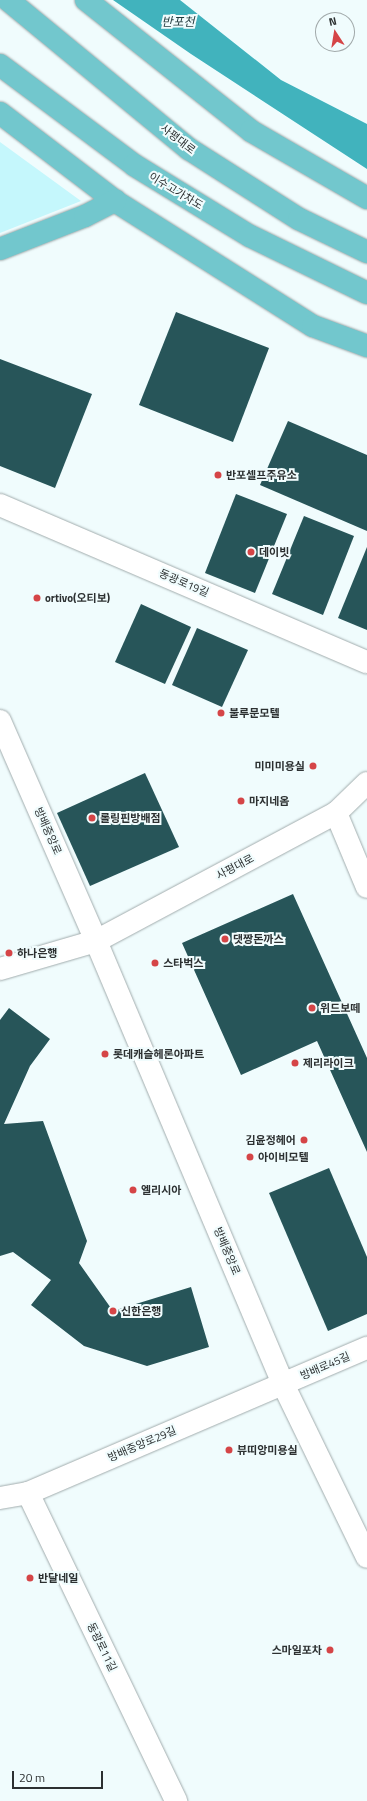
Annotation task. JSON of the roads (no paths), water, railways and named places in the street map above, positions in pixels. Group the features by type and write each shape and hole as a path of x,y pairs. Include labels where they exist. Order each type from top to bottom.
{"main road":[{"name":"사평대로","path":"8,0 189,149 299,219 367,252"},
{"path":"86,0 251,131 367,198"},
{"name":"이수고가차도","path":"0,65 134,165 250,236 367,293"},
{"path":"0,113 115,201 313,326 367,346"},
{"path":"0,249 85,216 115,201"}],"street":[{"name":"동광로19길","path":"0,505 367,662"},
{"name":"방배중앙로","path":"0,721 96,941 283,1384 367,1557"},
{"name":"사평대로","path":"96,941 336,813 367,784"},
{"path":"336,813 367,887"},
{"path":"0,969 96,941"},
{"name":"방배로45길","path":"283,1384 367,1348"},
{"name":"방배중앙로29길","path":"0,1498 28,1493 283,1384"},
{"name":"동광로11길","path":"28,1493 176,1801"}],"water":[{"name":"반포천","path":"113,0 180,0 281,80 367,124 367,169 191,54"}],"place":[{"name":"반포셀프주유소","path":"218,475"},
{"name":"데이빗","path":"251,552"},
{"name":"ortivo(오티보)","path":"37,598"},
{"name":"불루문모텔","path":"221,713"},
{"name":"미미미용실","path":"313,766"},
{"name":"마지네옴","path":"241,801"},
{"name":"롤링핀방배점","path":"92,818"},
{"name":"댓짱돈까스","path":"225,939"},
{"name":"하나은행","path":"9,953"},
{"name":"스타벅스","path":"155,963"},
{"name":"위드보떼","path":"312,1008"},
{"name":"롯데캐슬헤론아파트","path":"105,1054"},
{"name":"제리라이크","path":"295,1063"},
{"name":"김윤정헤어","path":"304,1140"},
{"name":"아이비모텔","path":"250,1157"},
{"name":"엘리시아","path":"133,1190"},
{"name":"신한은행","path":"113,1311"},
{"name":"뷰띠앙미용실","path":"229,1450"},
{"name":"반달네일","path":"30,1578"},
{"name":"스마일포차","path":"330,1650"}]}
